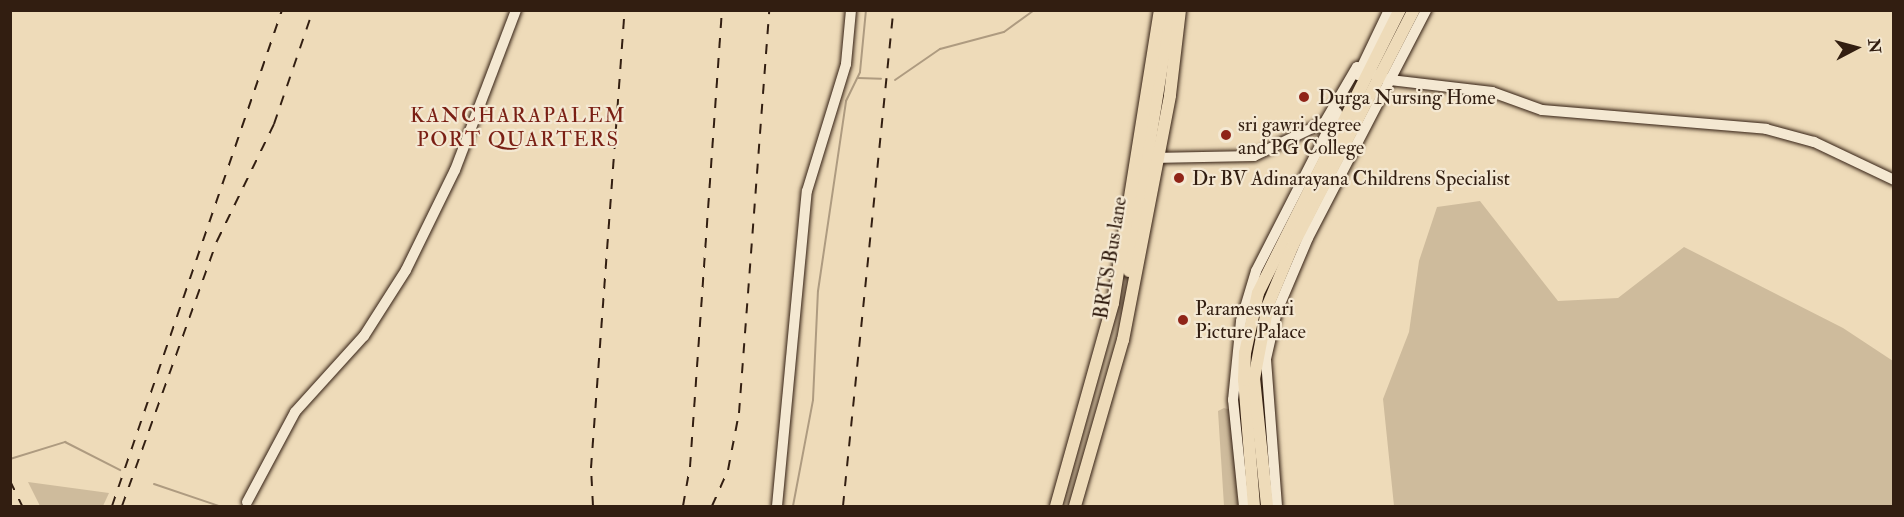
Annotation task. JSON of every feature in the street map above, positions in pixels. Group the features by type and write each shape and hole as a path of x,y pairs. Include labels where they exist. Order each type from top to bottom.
{"main road":[{"path":"1075,507 1119,358 1147,158 1160,10"},
{"name":"BRTS Bus lane","path":"1067,507 1112,360 1171,10"},
{"path":"1056,507 1103,351 1180,10"},
{"path":"1375,74 1400,10"},
{"path":"1254,507 1245,353 1270,278 1375,74 1414,10"},
{"path":"1267,507 1254,379 1270,278"}],"street":[{"path":"247,502 295,412 364,336 406,270 455,170 516,10"},
{"path":"777,507 807,191 846,64 851,10"},
{"path":"1277,507 1266,368 1277,311 1375,74 1389,10"},
{"path":"1147,158 1254,156 1330,119 1375,74 1426,10"},
{"path":"1375,74 1449,83 1542,110 1766,129 1814,141 1893,180"},
{"path":"1244,507 1233,400 1241,321 1256,271 1330,119"}],"shaded area":[{"path":"1480,201 1558,301 1618,298 1684,247 1843,328 1893,361 1893,506 1394,506 1383,399 1409,332 1419,261 1437,207"},
{"path":"1224,408 1231,410 1238,506 1224,506 1218,411"},
{"path":"28,482 109,493 103,506 40,506"}],"waterway":[{"path":"793,506 813,400 818,291 846,101 860,72 866,10"},
{"path":"895,80 940,49 1004,32 1034,10"},
{"path":"858,78 881,79"},
{"path":"10,459 65,442 120,470"},
{"path":"154,484 219,506"}],"railway":[{"path":"112,506 282,10"},
{"path":"122,506 217,241 274,124 313,10"},
{"path":"593,506 591,468 625,10"},
{"path":"683,506 690,467 722,10"},
{"path":"712,506 728,470 739,413 769,10"},
{"path":"843,506 893,10"},
{"path":"10,481 22,506"}],"place":[{"name":"Durga Nursing Home","path":"1304,97"},
{"name":"sri gawri degree and PG College","path":"1226,135"},
{"name":"Dr BV Adinarayana Childrens Specialist","path":"1179,178"},
{"name":"Parameswari Picture Palace","path":"1183,320"}],"district":[{"name":"KANCHARAPALEM PORT QUARTERS","path":"518,128"}]}
